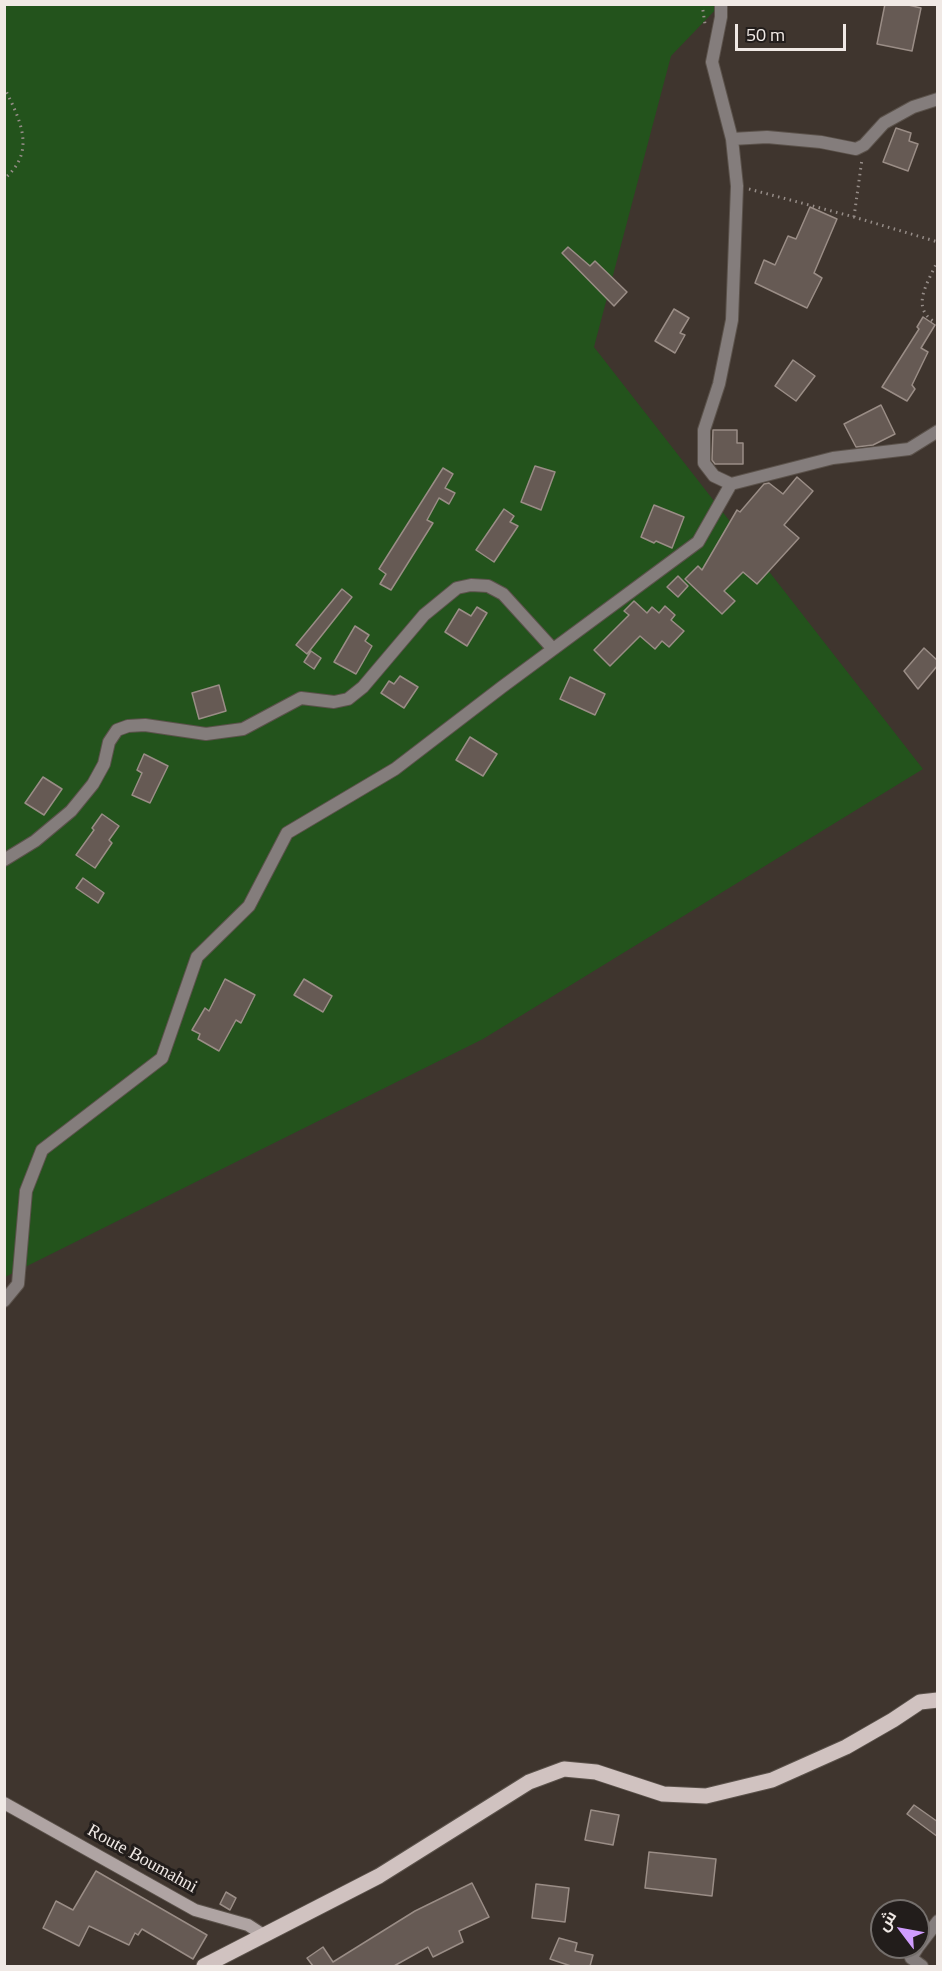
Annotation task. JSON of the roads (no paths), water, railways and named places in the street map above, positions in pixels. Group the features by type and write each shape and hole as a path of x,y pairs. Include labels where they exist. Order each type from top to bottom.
{"main road":[{"path":"204,1966 379,1876 529,1782 564,1769 596,1772 663,1794 706,1796 772,1780 846,1747 893,1720 920,1701 938,1700"},
{"name":"Route Boumahni","path":"4,1803 195,1910 248,1925 265,1936"}],"street":[{"path":"721,4 721,17 712,62 732,139 737,186 732,320 719,384 704,430 704,464 714,476 731,484 833,458 909,449 938,431"},
{"path":"732,139 767,137 821,142 856,149 864,145 884,123 913,107 938,99"},
{"path":"4,1301 18,1284 26,1191 42,1150 162,1058 197,957 249,906 287,833 395,770 698,542 731,484"},
{"path":"4,860 35,841 71,811 93,784 104,764 109,742 117,730 128,726 146,725 206,734 243,729 301,698 334,702 348,699 363,687 424,615 457,588 471,585 488,586 502,594 553,649"}]}
